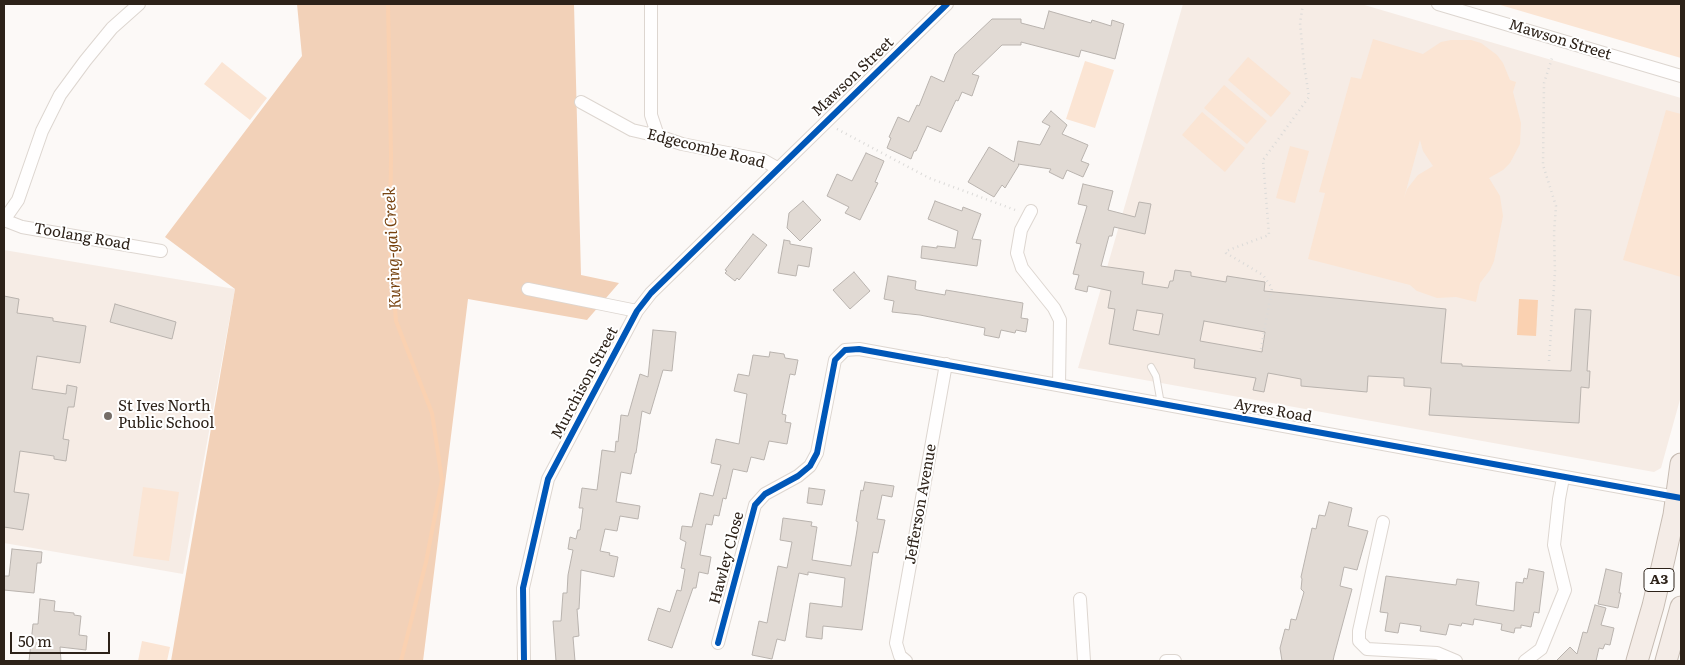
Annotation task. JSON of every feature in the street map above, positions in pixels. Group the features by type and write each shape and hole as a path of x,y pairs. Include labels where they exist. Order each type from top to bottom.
{"highway":[{"name":"A3","path":"1636,661 1653,606 1679,498 1681,464"},
{"name":"A3","path":"1666,661 1681,607"}],"street":[{"path":"4,220 18,200 42,131 60,96 85,60 107,35 139,4"},
{"path":"651,4 651,114 658,136"},
{"name":"Mawson Street","path":"777,168 948,4"},
{"name":"Mawson Street","path":"1438,4 1681,76"},
{"name":"Edgecombe Road","path":"581,102 632,130 682,144 763,160 777,168"},
{"name":"Murchison Street","path":"524,661 523,588 548,479 637,311 651,293 777,168"},
{"path":"1031,211 1021,230 1017,252 1022,268 1054,308 1060,320 1059,385"},
{"name":"Toolang Road","path":"4,220 22,227 162,250"},
{"path":"528,289 637,311"},
{"name":"Ayres Road","path":"859,349 1679,498"},
{"name":"Hawley Close","path":"718,644 755,505 764,494 798,476 810,466 817,453 835,360 845,350 859,349"},
{"name":"Jefferson Avenue","path":"906,661 900,656 896,644 946,364"},
{"path":"1525,661 1541,649 1565,590 1554,545 1558,499 1563,478"},
{"path":"1384,522 1359,631 1359,641 1367,649 1437,653 1456,661"},
{"path":"1080,599 1084,661"},
{"path":"1166,661 1175,661"}],"lane":[{"path":"1151,367 1156,376 1161,404"}],"path":[{"path":"1261,350 1272,288 1263,275 1226,253 1226,251 1269,235 1264,160 1309,97 1300,23 1303,4"},
{"path":"1550,361 1555,271 1554,233 1556,206 1543,165 1544,83 1553,55"},
{"path":"824,123 929,178 1016,211 1031,211"}],"shaded area":[{"path":"297,4 574,4 581,275 619,283 587,320 468,299 423,661 171,661 235,289 165,237 302,56"},
{"path":"1183,4 1361,4 1681,98 1681,396 1661,468 1654,472 1078,368"},
{"path":"1497,4 1681,4 1681,58"},
{"path":"1373,39 1423,54 1441,42 1471,40 1481,43 1497,55 1503,63 1510,80 1516,82 1513,92 1521,123 1520,144 1510,163 1503,170 1489,178 1500,196 1503,216 1494,261 1480,283 1476,302 1456,297 1437,298 1417,291 1410,285 1308,259 1325,193 1319,192 1351,77 1361,79","holes":["1420,140 1423,151 1433,166 1418,175 1407,189 1404,198"]},
{"path":"1248,57 1291,93 1271,117 1228,80"},
{"path":"1085,61 1114,70 1095,128 1066,119"},
{"path":"222,62 267,98 250,120 204,84"},
{"path":"1224,85 1267,121 1247,144 1204,108"},
{"path":"1666,110 1681,114 1681,277 1623,260"},
{"path":"1202,112 1245,148 1225,172 1182,135"},
{"path":"1290,146 1309,151 1295,203 1276,198"},
{"name":"St Ives North Public School","path":"4,250 235,289 183,574 4,543"},
{"path":"1519,299 1538,300 1536,336 1517,335"},
{"path":"143,487 179,492 169,561 133,556"},
{"path":"142,641 170,647 167,661 138,661"}],"building":[{"path":"1049,11 1091,23 1092,20 1111,26 1112,20 1124,24 1115,59 1081,50 1079,57 1021,42 1021,45 1002,45 972,74 979,76 972,96 962,92 958,101 956,100 941,132 927,126 911,159 887,148 891,138 889,137 898,117 909,122 917,105 919,106 931,76 944,82 955,54 992,19 1021,19 1021,23 1044,29"},
{"path":"1051,111 1067,125 1062,134 1088,145 1081,161 1089,164 1083,177 1067,170 1063,179 1049,172 1051,169 1018,164 1005,188 1002,185 994,197 968,182 989,147 1014,162 1018,141 1040,145 1050,126 1042,122"},
{"path":"866,153 884,161 875,182 878,183 860,220 845,213 849,207 827,196 837,174 852,181"},
{"path":"1083,184 1113,191 1108,210 1135,217 1139,202 1151,204 1145,234 1114,227 1112,236 1109,236 1101,266 1144,272 1142,284 1168,288 1170,281 1173,281 1175,270 1191,272 1191,276 1226,282 1227,276 1265,282 1264,291 1446,309 1441,363 1462,364 1462,366 1571,371 1575,309 1591,310 1587,371 1590,371 1589,388 1581,387 1579,423 1429,415 1431,388 1404,386 1404,378 1368,376 1367,392 1301,386 1301,379 1268,373 1264,392 1253,390 1256,378 1194,368 1195,359 1109,344 1115,309 1108,308 1111,291 1088,286 1087,292 1075,289 1079,275 1073,274 1081,244 1076,243 1087,206 1078,204","holes":["1137,310 1163,314 1159,335 1133,330","1204,321 1265,332 1262,352 1200,341"]},
{"path":"803,201 821,220 800,241 787,228 789,213"},
{"path":"935,201 962,211 963,207 981,214 972,239 981,240 977,266 921,258 922,246 955,248 958,231 928,219"},
{"path":"753,234 767,245 739,280 737,278 735,281 725,273 727,271 725,270"},
{"path":"784,240 790,241 790,244 812,248 809,267 798,265 796,276 778,273"},
{"path":"854,272 870,291 850,309 833,290"},
{"path":"888,276 916,281 915,289 917,290 945,295 946,290 1023,303 1021,318 1028,319 1026,332 1016,330 1015,333 1001,330 999,338 984,335 985,328 920,315 892,312 894,301 884,299"},
{"path":"4,296 19,299 17,313 53,318 53,321 86,326 80,363 37,356 32,389 66,394 67,385 77,387 74,407 68,407 63,439 69,440 66,461 54,459 54,456 20,451 14,492 29,494 23,530 4,527"},
{"path":"115,304 176,322 172,339 110,322"},
{"path":"653,330 676,332 672,371 663,370 650,414 642,411 631,474 621,472 616,502 640,506 638,519 620,516 617,531 605,529 600,551 618,557 614,577 581,570 579,609 577,609 579,636 573,637 575,661 556,661 553,621 561,621 563,593 567,593 573,550 568,549 570,537 576,539 578,530 580,530 583,508 579,508 582,488 597,490 602,450 615,452 621,415 628,416 640,374 648,377"},
{"path":"770,352 784,354 785,358 798,360 795,375 790,374 782,414 786,415 785,422 791,423 787,444 769,441 764,460 751,457 747,472 733,469 726,499 723,498 719,516 714,515 712,525 706,524 700,555 711,557 708,574 699,572 696,588 693,588 672,648 648,640 658,608 670,612 677,590 681,591 685,569 681,568 686,542 680,539 682,526 692,527 700,493 713,496 721,465 711,463 716,439 739,444 747,394 734,391 738,374 749,376 753,355 769,357"},
{"path":"865,482 894,486 892,497 882,495 877,519 885,520 878,553 873,552 862,630 823,626 822,639 806,637 810,603 842,607 845,578 808,572 808,575 799,573 785,641 777,639 772,659 752,655 759,621 767,623 778,566 787,568 792,542 780,540 783,518 812,522 811,526 817,527 812,560 851,566 861,490 863,491"},
{"path":"809,488 825,490 822,505 807,503"},
{"path":"1329,502 1352,508 1348,526 1368,531 1357,570 1344,567 1340,586 1352,589 1333,661 1282,661 1280,648 1285,629 1289,630 1291,619 1296,620 1304,592 1301,589 1301,577 1312,528 1316,529 1319,515 1325,516"},
{"path":"12,549 42,552 41,563 37,563 34,593 4,590 4,576 9,576"},
{"path":"1529,569 1544,572 1539,613 1534,612 1531,627 1521,625 1521,628 1515,628 1514,633 1501,630 1502,624 1474,619 1473,625 1462,623 1461,626 1449,624 1446,635 1420,631 1421,626 1400,623 1398,633 1385,631 1388,613 1380,612 1386,576 1456,585 1457,579 1479,582 1476,605 1514,611 1516,582 1523,583 1524,578 1527,579"},
{"path":"1606,569 1622,573 1618,608 1598,604"},
{"path":"40,599 55,601 54,611 74,613 74,615 81,616 79,635 87,636 86,650 60,647 61,661 29,661 33,624 38,624"},
{"path":"1595,605 1606,608 1601,625 1614,628 1610,645 1605,644 1603,649 1599,648 1596,661 1556,661 1570,647 1577,654 1583,632 1587,633"}],"waterway":[{"name":"Kuring-gai Creek","path":"388,4 391,155 390,246 396,321 432,413 442,480 426,562 401,661"}],"cycle path":[{"path":"524,661 523,588 548,479 637,311 651,293 947,4"},
{"path":"718,643 755,505 765,494 798,476 810,466 817,453 835,360 845,350 859,349 1681,498"}],"place":[{"name":"St Ives North Public School","path":"108,416"}]}
